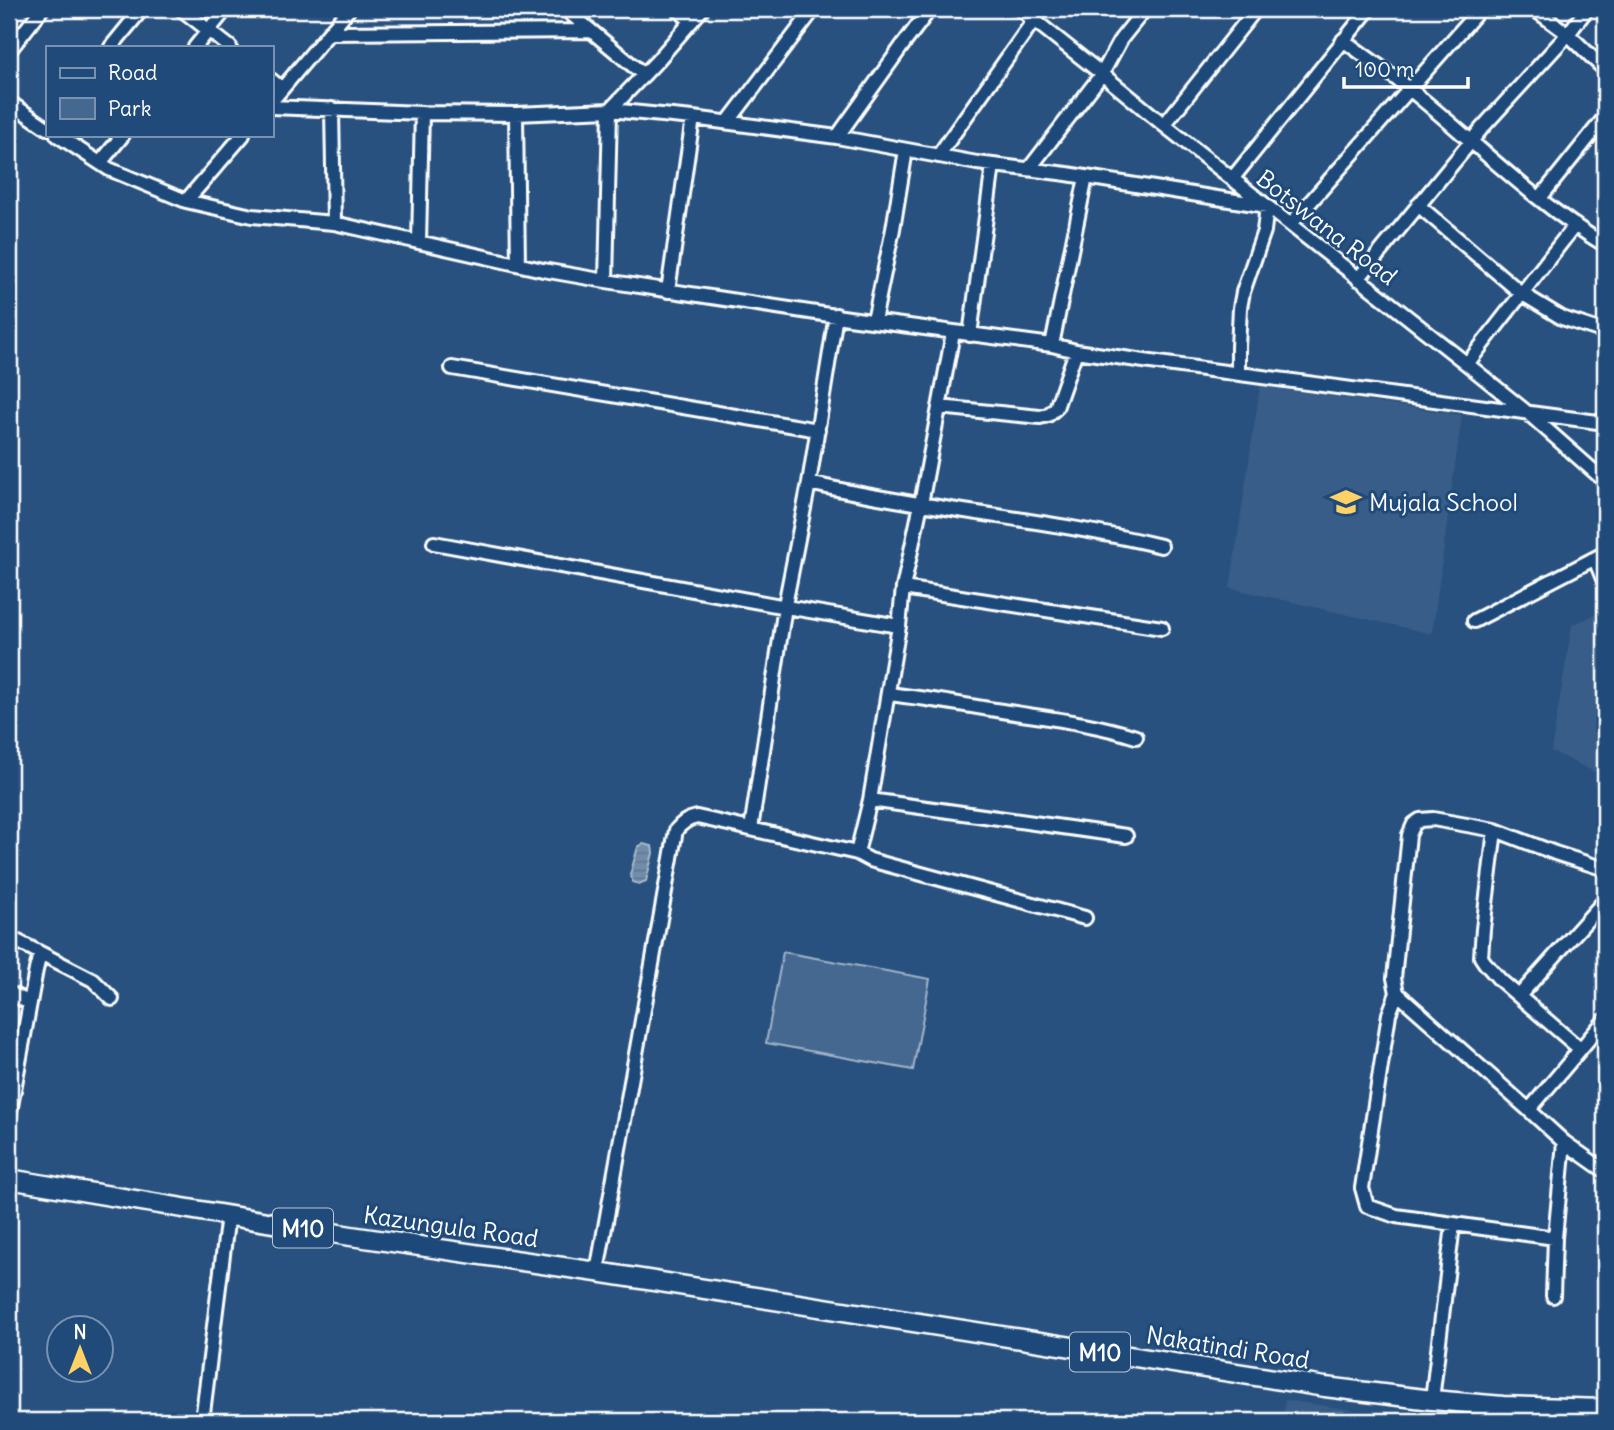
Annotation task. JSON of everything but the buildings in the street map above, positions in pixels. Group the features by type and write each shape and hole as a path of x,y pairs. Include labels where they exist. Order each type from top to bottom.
{"highway":[{"name":"Kazungula Road","path":"9,1179 351,1236 597,1272"},
{"name":"Nakatindi Road","path":"597,1272 1250,1376 1432,1400 1605,1409"}],"street":[{"path":"9,51 42,9"},
{"path":"112,46 142,9"},
{"path":"181,9 229,46"},
{"path":"196,46 226,9"},
{"path":"273,102 349,9"},
{"path":"565,9 644,75"},
{"path":"677,9 692,21"},
{"path":"606,281 610,110 702,9"},
{"path":"728,122 814,9"},
{"path":"837,137 930,9"},
{"name":"Botswana Road","path":"1020,9 1529,414 1605,481"},
{"path":"1029,169 1102,74 1121,39 1144,9"},
{"path":"1164,125 1256,9"},
{"path":"1232,179 1369,9"},
{"path":"1291,224 1480,9"},
{"path":"1534,9 1567,34 1605,70"},
{"path":"1358,279 1496,112 1587,9"},
{"path":"938,156 1034,20"},
{"path":"330,33 591,31"},
{"path":"1343,40 1411,90 1574,225 1605,244"},
{"path":"273,82 282,89"},
{"path":"9,102 46,127"},
{"path":"273,105 422,113 516,114 610,110 693,118 837,137 993,165 1267,206 1264,230 1240,308 1238,373"},
{"path":"332,109 334,223"},
{"path":"419,242 422,113"},
{"path":"516,114 518,264"},
{"path":"1540,198 1605,117"},
{"path":"668,291 693,118"},
{"path":"60,136 109,169 186,201 252,216 334,223 518,264 668,291 1052,345 1076,351 1605,423"},
{"path":"100,163 122,136"},
{"path":"186,201 242,136"},
{"path":"874,321 906,150"},
{"path":"970,335 993,165"},
{"path":"1052,345 1086,177"},
{"path":"1418,205 1521,293 1562,318 1605,332"},
{"path":"1467,364 1574,225"},
{"path":"751,829 836,315"},
{"path":"857,853 870,800 888,694 902,588 921,504 953,333"},
{"path":"939,407 1040,417 1048,415 1056,408 1076,351"},
{"path":"452,368 818,430"},
{"path":"809,483 921,504 1112,534 1161,546"},
{"path":"434,543 899,626"},
{"path":"1474,621 1600,556 1605,584"},
{"path":"902,588 1162,628"},
{"path":"888,694 1053,719 1136,737"},
{"path":"870,800 1126,836"},
{"path":"597,1272 677,830 682,824 697,817 857,853 870,860 1085,918"},
{"path":"1555,1238 1396,1216 1367,1206 1362,1188 1389,1014 1397,993 1394,978 1409,835 1414,824 1420,820 1433,819 1495,830 1605,869"},
{"path":"1495,830 1481,957 1500,980 1580,1049"},
{"path":"1519,996 1605,900"},
{"path":"9,937 93,980 112,999"},
{"path":"9,1117 12,1078 40,954"},
{"path":"9,993 30,1003"},
{"path":"1397,993 1564,1142 1605,1171"},
{"path":"1529,1110 1605,1020"},
{"path":"1553,1296 1555,1238 1564,1142"},
{"path":"202,1421 228,1215"},
{"path":"1432,1400 1453,1224"}],"shaded area":[{"name":"Mujala School","path":"1260,386 1462,415 1432,634 1230,588"},
{"path":"1605,610 1605,777 1551,751 1572,625"},
{"path":"643,844 652,846 653,853 646,881 639,884 633,882 630,875 638,847"},
{"path":"1285,1400 1428,1421 1283,1421"}],"green space":[{"path":"783,952 930,979 913,1070 766,1043"}],"place":[{"name":"Mujala School","path":"1346,502"}]}
